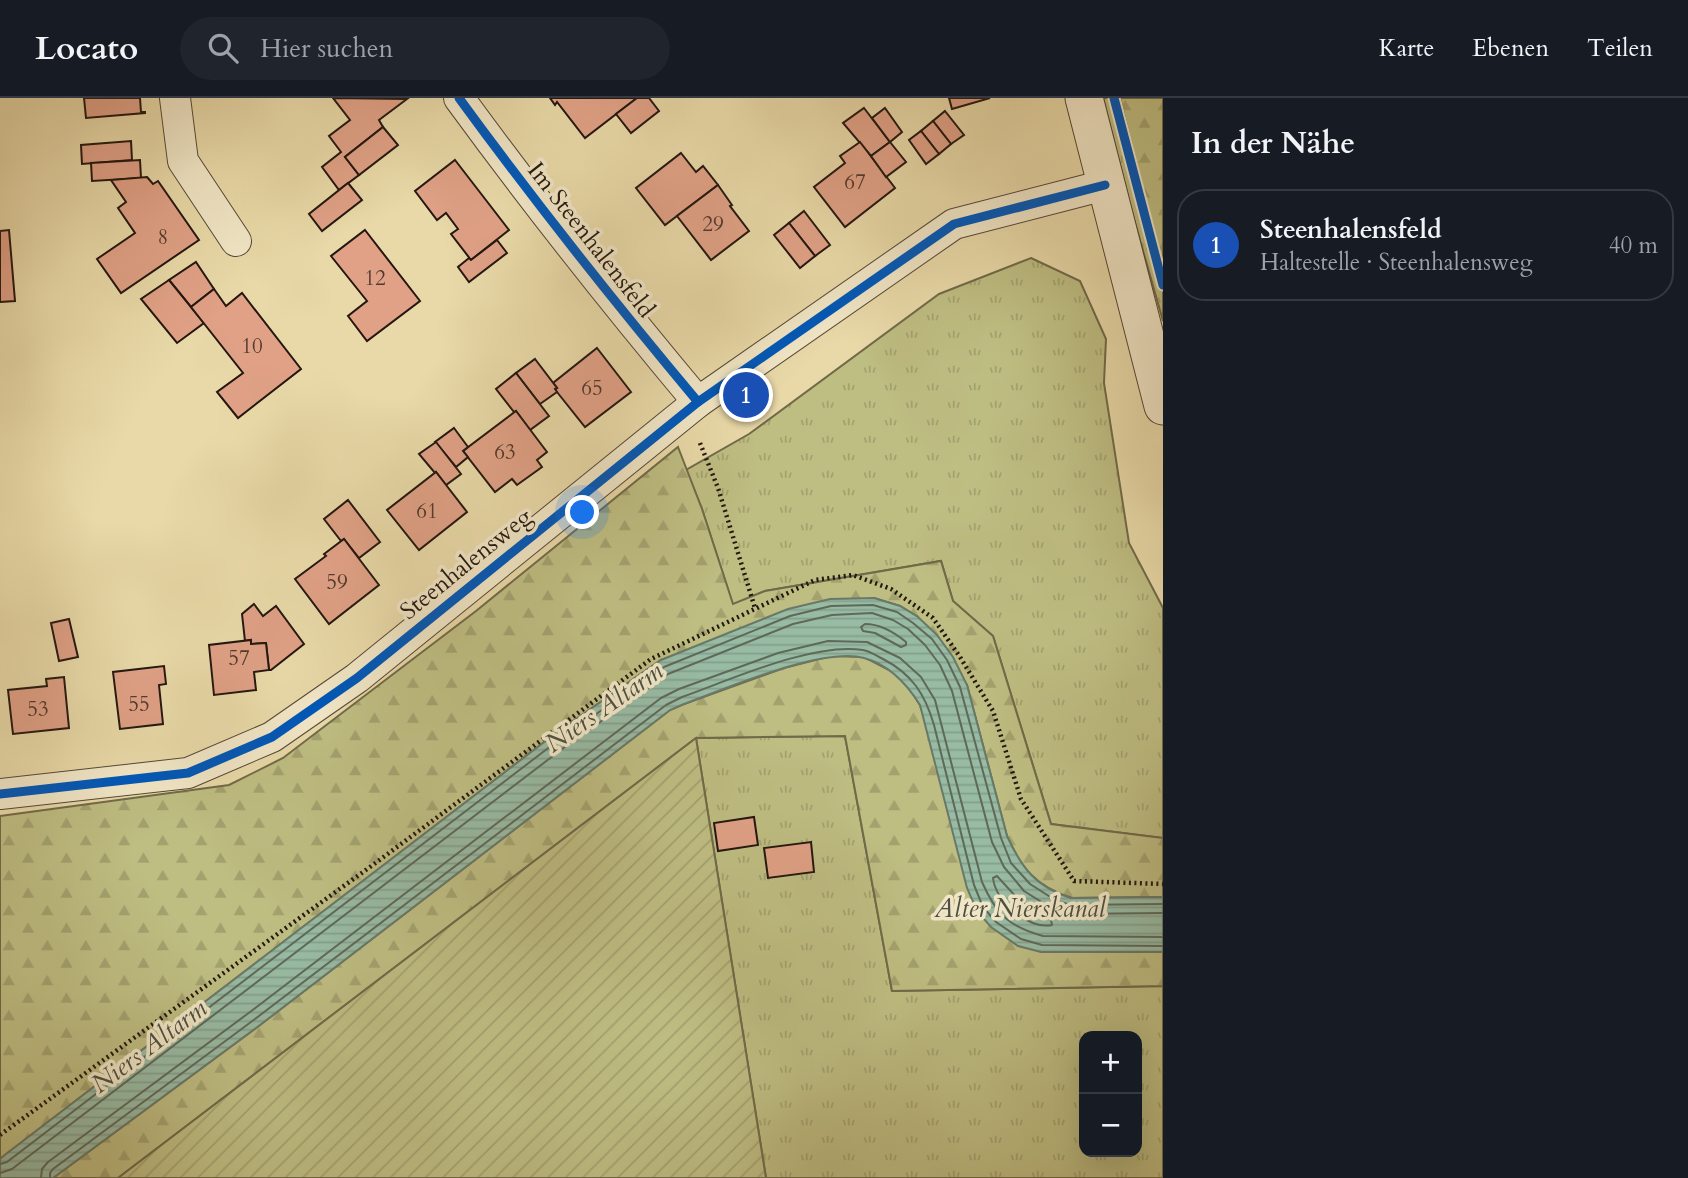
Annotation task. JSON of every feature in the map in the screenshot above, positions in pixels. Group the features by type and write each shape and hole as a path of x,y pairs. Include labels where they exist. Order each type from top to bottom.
{"street":[{"path":"175,98 183,160 236,241"},
{"name":"Im Steenhalensfeld","path":"459,98 692,407"},
{"path":"1084,98 1163,406"},
{"name":"Steenhalensweg","path":"0,794 188,774 272,737 357,678 692,407 954,224 1105,185"}],"path":[{"path":"692,407 697,435 718,488 755,608"},
{"path":"0,1136 652,659 815,580 853,575 891,589 933,618 993,710 1021,799 1074,881 1163,884"}],"green space":[{"path":"1103,98 1120,98 1163,264 1163,321 1132,212"},
{"path":"1120,98 1163,98 1163,264 1147,205"},
{"path":"1031,258 1080,281 1106,339 1104,383 1129,543 1163,608 1163,838 1051,824 993,636 953,601 941,561 765,591 733,605 702,509 686,470 749,434 939,294"},
{"path":"678,447 702,509 733,604 765,591 941,561 953,601 993,636 1051,824 1163,838 1163,897 1072,898 1059,894 1032,875 1018,858 1007,836 967,685 918,617 900,606 874,598 661,660 556,733 0,1159 0,816 229,785 283,758 476,611"},
{"path":"831,656 864,657 893,672 909,688 920,705 927,726 1041,952 1163,952 1163,986 892,991 845,736 696,738 118,1178 53,1178 260,1025 670,710 784,668"},
{"path":"845,736 892,991 1163,986 1163,1178 766,1178 696,738"},
{"path":"696,738 766,1178 118,1178"}],"water":[{"name":"Alter Nierskanal","path":"874,598 900,606 918,617 937,635 953,657 967,685 1007,836 1025,867 1039,882 1071,898 1163,897 1163,952 1041,952 1018,946 991,927 977,911 967,888 920,705 903,683 882,665 864,658 825,658 774,671 670,710 260,1025 53,1178 0,1178 0,1159 6,1154 556,733 661,660 788,609 830,599"}],"building":[{"path":"84,98 140,98 141,112 145,113 86,118"},
{"path":"333,98 407,99 379,120 383,127 345,157 359,175 339,190 322,167 341,152 329,136 350,120"},
{"path":"550,98 637,98 585,138 557,102 555,105"},
{"path":"637,98 649,98 659,111 631,133 616,114"},
{"path":"949,98 990,98 952,109"},
{"path":"864,108 890,142 871,156 843,123"},
{"path":"885,108 902,132 890,142 872,118"},
{"path":"945,111 964,135 951,144 933,121"},
{"path":"933,121 951,144 939,154 921,131"},
{"path":"383,127 398,145 359,175 345,157"},
{"path":"921,131 939,154 926,164 909,140"},
{"path":"131,141 132,160 82,164 81,145"},
{"path":"860,142 895,188 845,227 814,187 845,163 840,156"},
{"path":"890,142 906,162 886,177 871,156"},
{"path":"681,153 696,172 703,166 718,185 665,225 636,188"},
{"path":"140,160 141,178 92,181 91,163"},
{"path":"455,160 509,230 471,260 451,234 458,229 446,213 437,220 415,191"},
{"path":"147,177 153,184 158,181 199,240 121,293 97,259 135,233 118,208 126,202 111,180"},
{"path":"348,183 362,200 322,231 309,214"},
{"path":"718,185 749,231 711,260 677,216"},
{"path":"804,211 830,245 815,256 789,223"},
{"path":"789,223 815,256 800,268 774,235"},
{"path":"9,230 15,301 0,302 0,231"},
{"path":"365,230 420,301 367,341 348,316 367,301 331,256"},
{"path":"497,240 507,253 469,282 458,267"},
{"path":"196,262 214,289 191,307 169,280"},
{"path":"169,280 204,323 177,343 141,299"},
{"path":"214,289 226,306 242,293 301,369 238,418 217,392 243,373 191,307"},
{"path":"597,348 631,392 585,427 553,383"},
{"path":"535,359 557,388 557,392 540,404 516,373"},
{"path":"516,373 549,416 530,430 496,389"},
{"path":"516,411 547,452 537,460 542,467 517,485 512,479 495,492 463,451"},
{"path":"454,428 468,447 463,451 468,457 456,467 435,442"},
{"path":"436,442 461,474 446,485 419,454"},
{"path":"436,472 467,512 419,550 387,510"},
{"path":"348,500 380,542 359,558 324,519"},
{"path":"344,539 379,585 329,624 295,579"},
{"path":"254,604 263,616 276,606 304,644 271,670 266,643 251,644 251,640 245,641 242,614"},
{"path":"69,619 78,657 59,661 51,623"},
{"path":"251,640 251,644 266,643 269,670 254,672 256,690 214,695 209,645"},
{"path":"164,666 166,684 159,685 163,724 120,729 113,672"},
{"path":"64,677 69,728 13,734 8,690 47,686 46,679"},
{"path":"754,817 758,845 718,851 714,823"},
{"path":"811,842 814,872 768,878 764,848"}],"cycle path":[{"path":"459,98 576,252 698,402"},
{"path":"1114,98 1163,285"},
{"path":"0,794 188,773 272,737 357,678 698,402 954,224 1105,185"}],"place":[{"name":"Steenhalensfeld","path":"746,395"}],"water label":[{"name":"Niers Altarm","path":"604,707"},
{"name":"Niers Altarm","path":"149,1046"}]}
